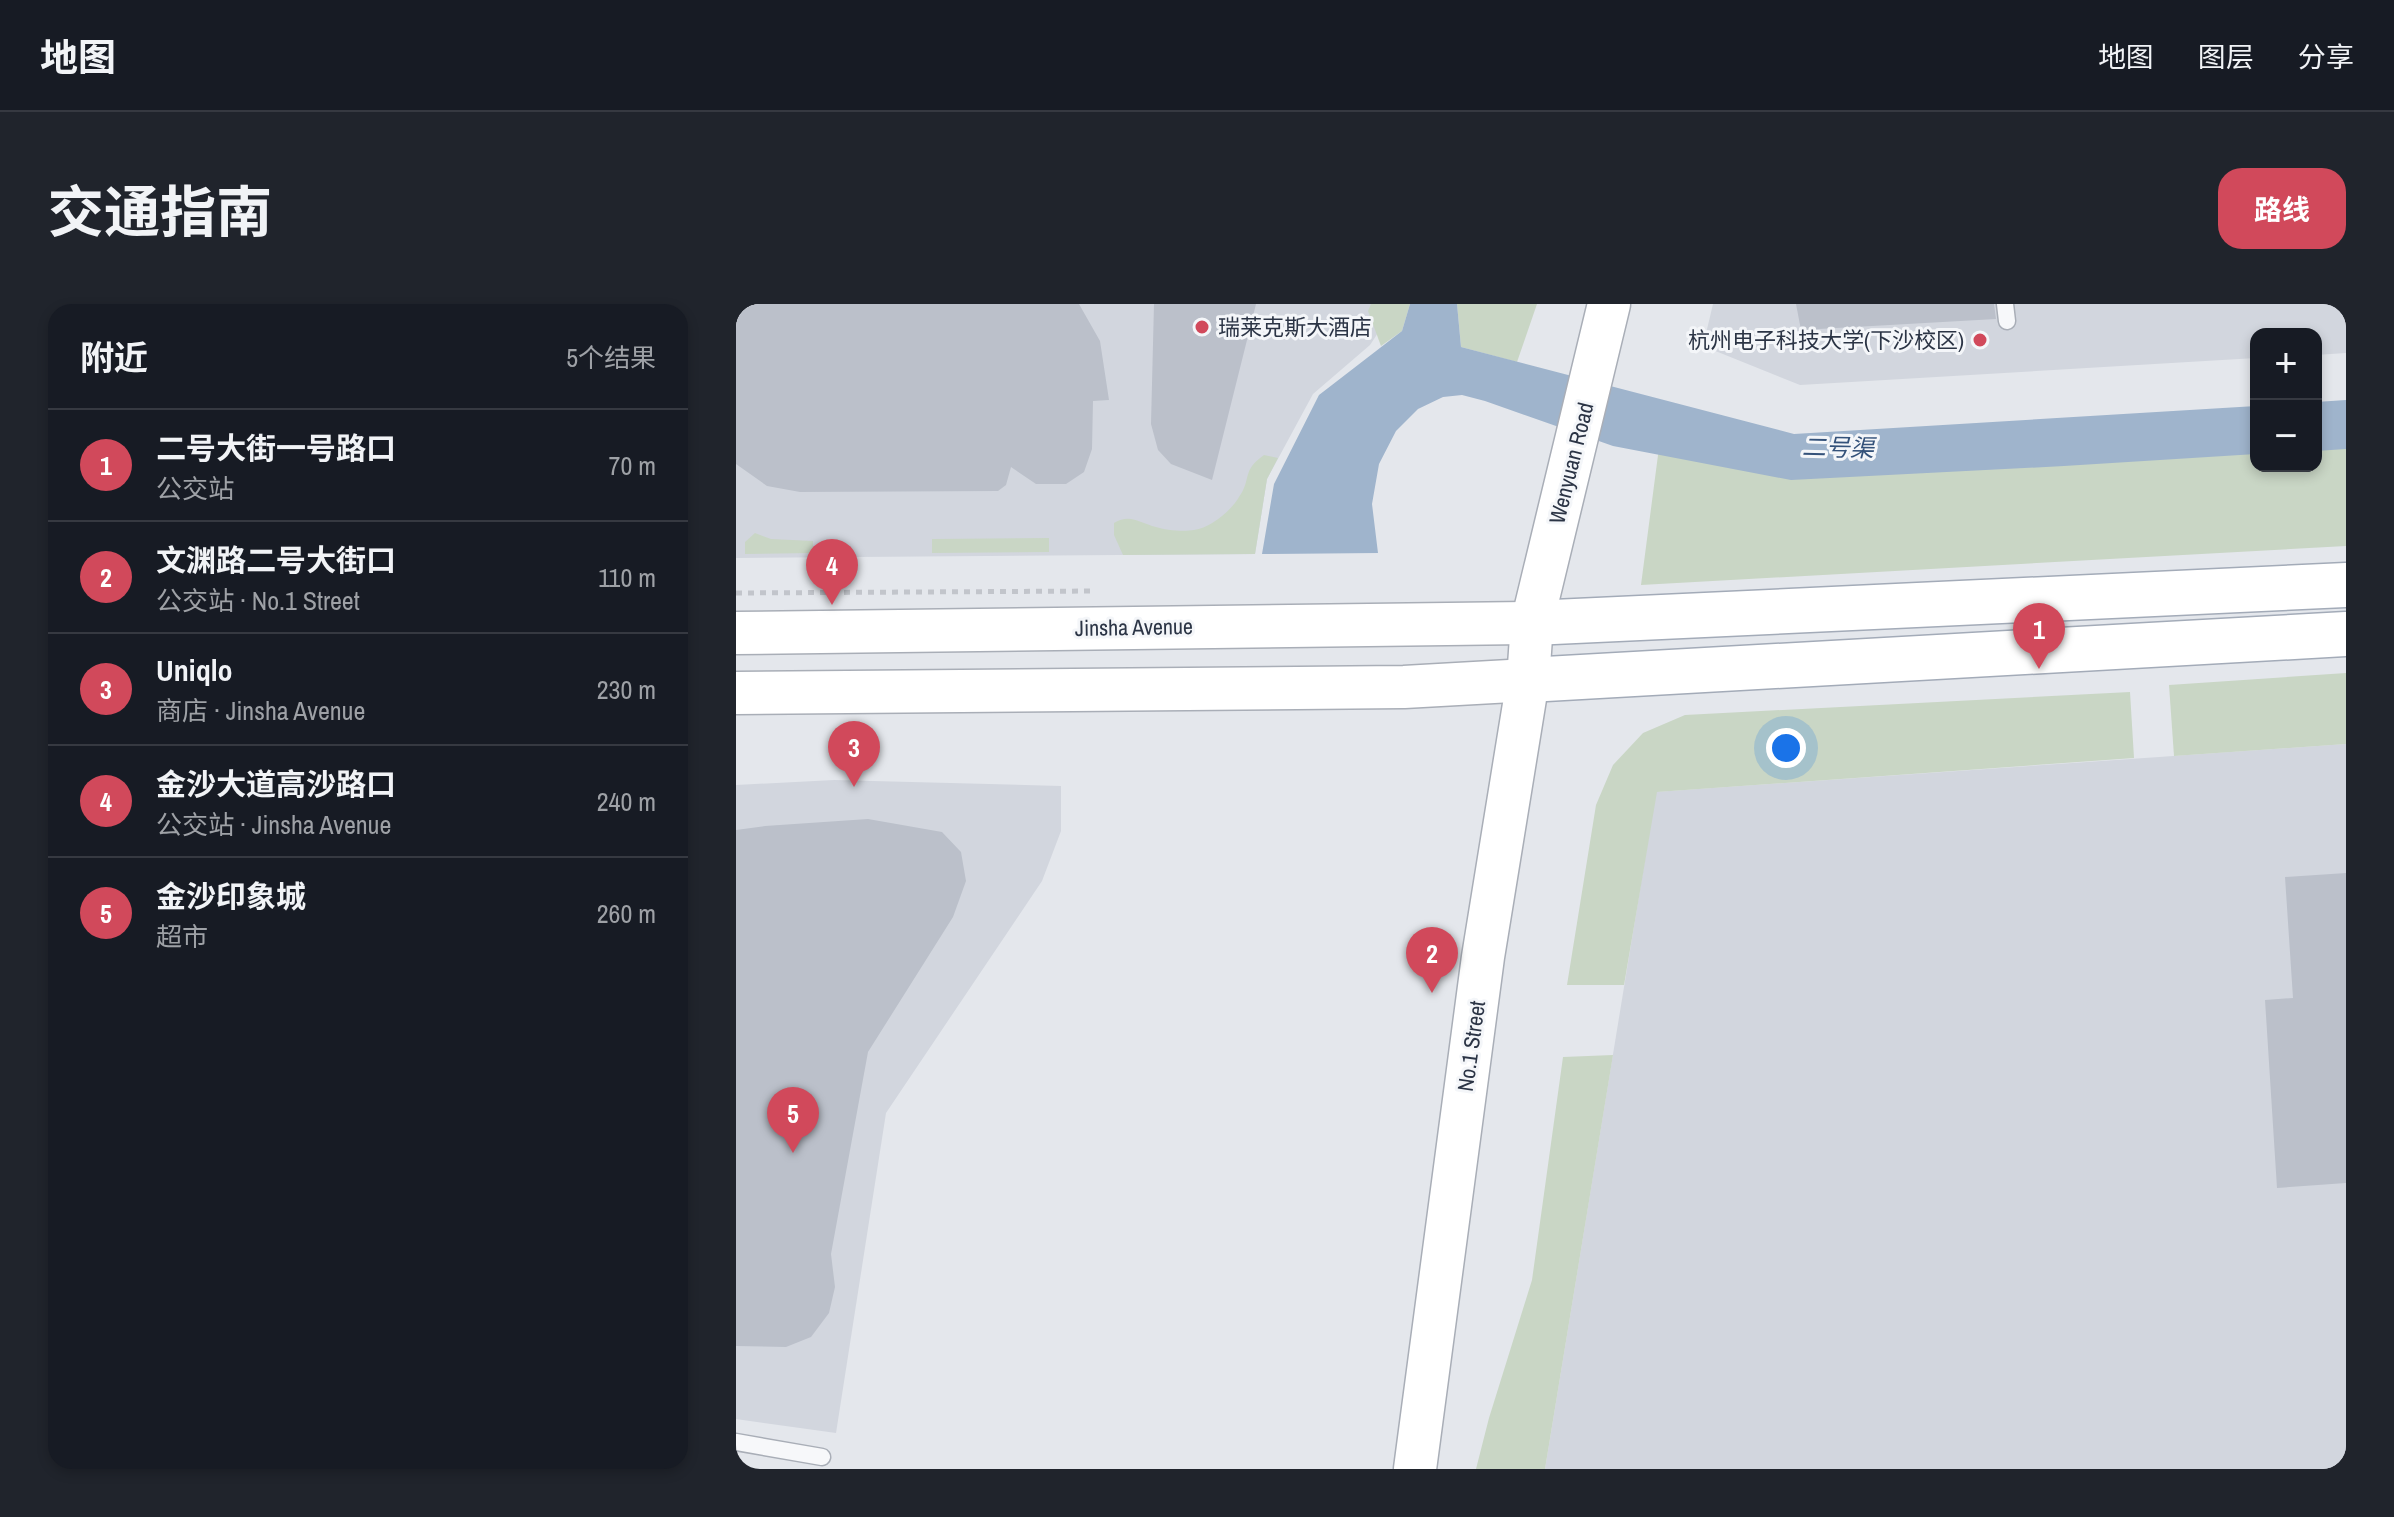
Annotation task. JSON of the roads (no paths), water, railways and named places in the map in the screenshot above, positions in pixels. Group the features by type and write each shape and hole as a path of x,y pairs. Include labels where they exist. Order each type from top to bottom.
{"main road":[{"name":"Wenyuan Road","path":"1532,623 1609,304"},
{"path":"1532,623 2346,585"},
{"name":"Jinsha Avenue","path":"736,633 1532,623"},
{"name":"No.1 Street","path":"1415,1469 1483,957 1528,680 1532,623"},
{"path":"736,693 1404,687 2346,634"}],"lane":[{"path":"736,1442 822,1457"}],"water":[{"name":"二号渠","path":"1410,304 1457,304 1461,347 1794,434 2250,406 2250,454 1791,480 1613,446 1462,395 1443,397 1418,409 1396,431 1379,464 1372,504 1378,553 1262,554 1274,484 1319,395 1402,331"},
{"path":"2346,400 2346,449 2322,451 2322,402"}],"place":[{"name":"瑞莱克斯大酒店","path":"1202,327"},
{"name":"杭州电子科技大学(下沙校区)","path":"1980,340"},
{"name":"金沙大道高沙路口","path":"832,605"},
{"name":"二号大街一号路口","path":"2039,669"},
{"name":"Uniqlo","path":"854,787"},
{"name":"文渊路二号大街口","path":"1432,993"},
{"name":"金沙印象城","path":"793,1153"}]}
